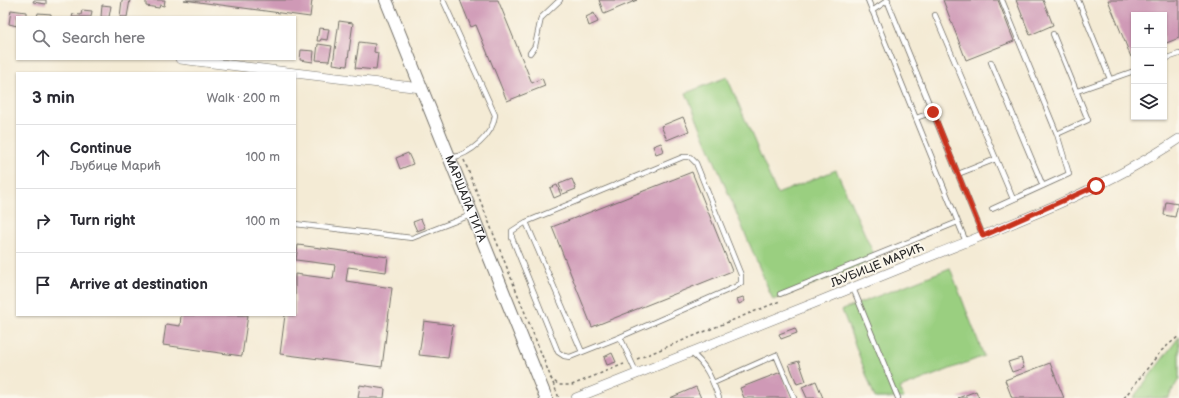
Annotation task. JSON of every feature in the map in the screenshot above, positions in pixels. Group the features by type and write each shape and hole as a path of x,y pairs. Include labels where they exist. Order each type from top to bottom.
{"main road":[{"name":"МАРШАЛА ТИТА","path":"386,0 471,215 546,398"}],"street":[{"path":"188,60 287,72"},
{"path":"296,73 421,88"},
{"name":"ЉУБИЦЕ МАРИЋ","path":"576,398 983,236 1096,186 1133,167 1179,139"}],"lane":[{"path":"443,0 495,115 494,123 490,130 473,148 462,156 449,159"},
{"path":"530,52 535,46 541,18 560,0"},
{"path":"868,0 966,242"},
{"path":"872,11 887,0 983,236"},
{"path":"992,209 1069,174 1057,134 1002,0"},
{"path":"1078,0 1110,79"},
{"path":"935,14 1013,200"},
{"path":"1053,34 1088,120 1057,134"},
{"path":"1167,58 1179,54"},
{"path":"991,62 1043,186"},
{"path":"1077,91 1131,72"},
{"path":"916,118 933,112"},
{"path":"683,157 690,158 696,163 741,275 741,283 735,287 620,337 570,357 564,356 558,352 512,238 512,231 526,222 683,157"},
{"path":"958,174 996,159"},
{"path":"296,224 412,238 471,215"},
{"path":"526,222 582,352"},
{"path":"780,294 958,222"},
{"path":"853,288 898,398"},
{"path":"620,337 637,374"},
{"path":"690,353 701,361 708,370 719,398"},
{"path":"713,383 776,356 794,398"}],"path":[{"path":"462,156 559,398"},
{"path":"550,378 559,385 572,385 784,299"},
{"path":"1124,398 1161,351 1179,336"}],"green space":[{"path":"727,77 777,194 836,170 876,259 773,300 686,93"},
{"path":"950,268 984,356 900,388 904,398 875,398 842,310"},
{"path":"1179,337 1179,379 1168,398 1133,398"}],"building":[{"path":"34,0 46,0 46,4 33,2"},
{"path":"122,0 130,0 127,16 120,16"},
{"path":"146,0 165,0 164,6 160,5 159,8 146,6"},
{"path":"184,0 312,0 310,17"},
{"path":"460,0 498,0 532,83 542,78 545,86 507,101 476,25 471,27"},
{"path":"599,0 637,0 604,14"},
{"path":"943,0 998,0 1014,41 966,60"},
{"path":"1016,0 1043,0 1053,25 1030,35"},
{"path":"1108,0 1179,0 1179,38 1167,43 1167,12 1131,12 1131,57"},
{"path":"102,5 111,6 109,16 101,16"},
{"path":"11,10 26,12 26,16 16,16 16,26 9,24"},
{"path":"82,10 92,11 91,16 72,16 73,14 81,15"},
{"path":"38,13 51,14 51,16 37,16"},
{"path":"594,13 598,22 589,26 586,17"},
{"path":"339,21 353,23 347,66 333,64"},
{"path":"319,28 329,29 327,40 321,39 320,41 317,41"},
{"path":"359,42 375,44 374,52 378,53 376,70 355,68"},
{"path":"318,44 332,46 329,61 316,60"},
{"path":"301,50 314,51 313,62 300,60"},
{"path":"683,117 689,131 667,140 661,126"},
{"path":"661,143 664,151 656,154 653,146"},
{"path":"408,153 413,164 400,169 396,158"},
{"path":"692,172 732,271 592,327 552,227"},
{"path":"572,179 576,189 563,194 559,184"},
{"path":"557,185 561,195 554,198 550,188"},
{"path":"1166,202 1178,204 1175,217 1164,215"},
{"path":"421,219 425,228 417,231 413,222"},
{"path":"298,245 388,257 386,272 348,267 346,281 392,288 382,367 280,354 285,316 296,316 296,274 333,279 335,265 296,260"},
{"path":"743,297 745,301 739,304 737,299"},
{"path":"181,316 248,316 242,356 163,345 166,324 180,326"},
{"path":"424,321 453,325 448,358 419,355"},
{"path":"795,328 797,333 781,339 779,334"},
{"path":"612,353 616,362 607,365 604,357"},
{"path":"1021,358 1024,368 1012,372 1008,362"},
{"path":"799,361 806,381 797,384 789,364"},
{"path":"1050,363 1064,398 1012,398 1005,380"},
{"path":"781,372 792,398 744,398 740,388"},
{"path":"816,381 823,398 807,398 802,387"},
{"path":"360,385 385,389 384,398 358,398"},
{"path":"696,387 701,398 670,398"},
{"path":"976,391 979,398 958,398"}],"route":[{"path":"933,112 983,236 1096,186"}]}
